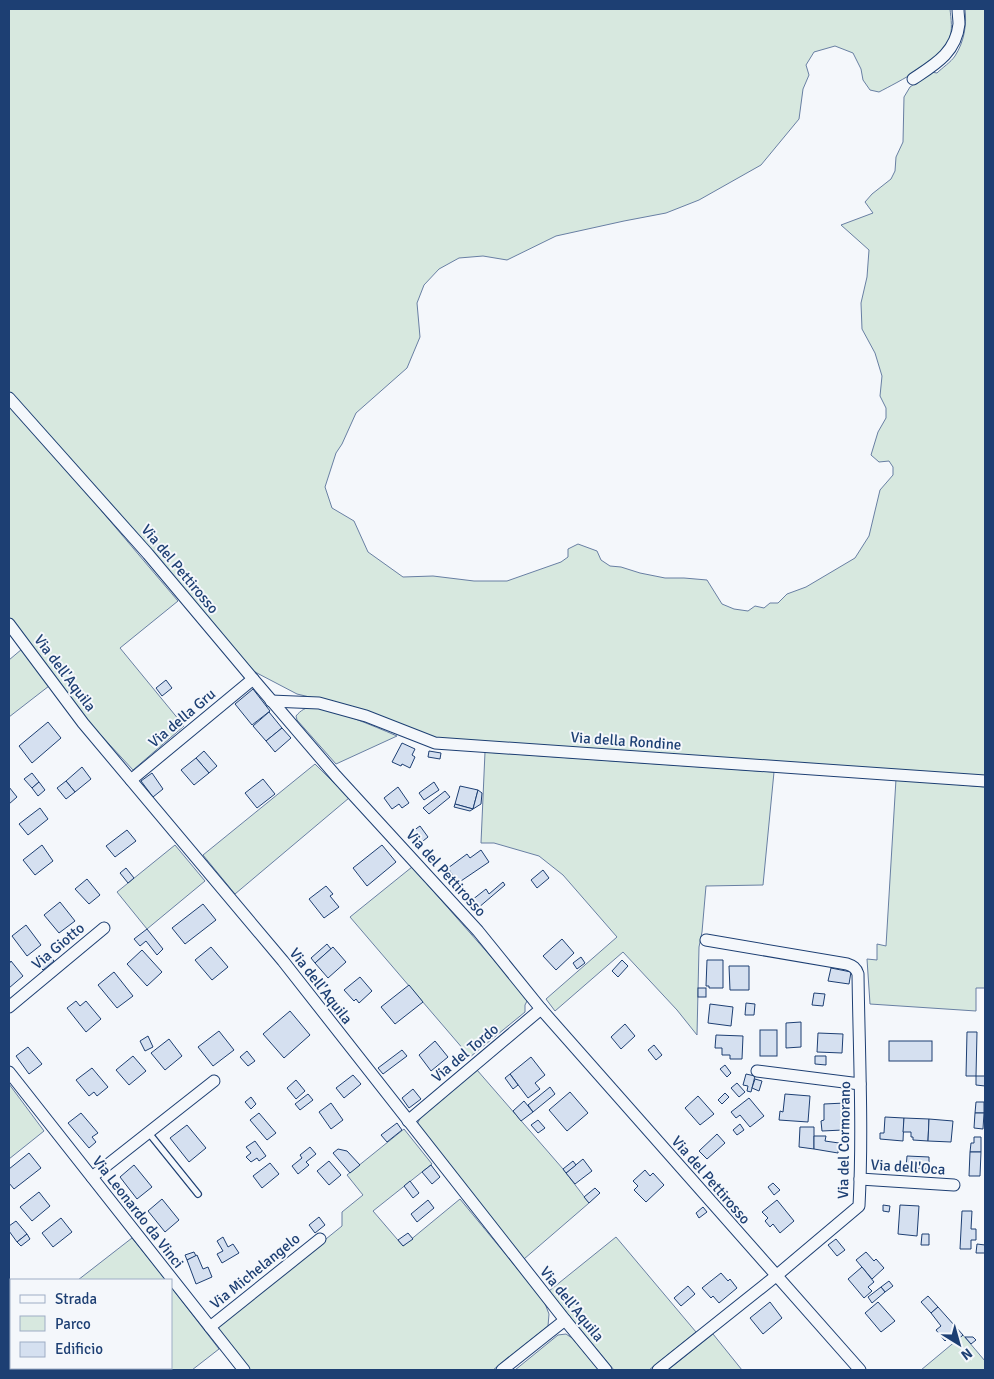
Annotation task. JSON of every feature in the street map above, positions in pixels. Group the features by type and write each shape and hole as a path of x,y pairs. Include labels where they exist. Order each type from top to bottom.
{"street":[{"path":"913,79 942,59 950,50 959,25 958,9"},
{"name":"Via del Pettirosso","path":"9,398 148,554 336,776 478,931 541,1009 860,1370"},
{"name":"Via dell'Aquila","path":"9,624 83,723 283,961 564,1320 606,1370"},
{"name":"Via della Gru","path":"131,780 253,679"},
{"name":"Via della Rondine","path":"271,701 319,703 366,716 435,743 985,781"},
{"name":"Via Giotto","path":"9,1007 104,928"},
{"name":"Via del Cormorano","path":"658,1370 776,1276 859,1206 860,1084 857,970 847,964 706,940"},
{"name":"Via del Tordo","path":"408,1121 541,1009"},
{"name":"Via Leonardo da Vinci","path":"9,1072 244,1370"},
{"path":"757,1072 860,1084"},
{"path":"92,1177 214,1081"},
{"name":"Via dell'Oca","path":"860,1179 954,1185"},
{"name":"Via Michelangelo","path":"210,1327 320,1239"},
{"path":"502,1370 564,1320"}],"lane":[{"path":"148,1132 198,1194"}],"green space":[{"path":"9,9 950,9 951,32 945,48 929,63 879,92 870,90 863,80 861,69 853,53 835,46 814,52 806,65 809,75 803,89 799,119 761,165 699,200 666,213 556,236 507,260 483,256 459,258 439,269 424,285 417,303 420,337 407,368 356,413 336,453 325,487 332,508 354,521 368,552 403,577 433,576 474,581 507,581 561,562 568,557 568,549 578,544 597,551 601,560 610,566 665,578 707,580 722,604 734,609 748,611 755,606 764,608 770,603 778,603 787,594 806,587 855,558 869,536 880,490 893,475 893,467 889,461 879,462 871,455 878,432 886,418 886,408 880,396 882,376 875,353 862,329 861,303 867,277 869,250 841,225 873,213 865,202 891,179 895,171 896,157 903,142 904,97 910,87 931,72 937,73 955,56 961,45 964,33 965,9 985,9 985,778 437,739 318,699 297,694 255,672 9,393"},
{"path":"9,404 87,492 178,601 120,648 184,726 133,770 86,719 9,617"},
{"path":"22,649 49,686 9,717 9,660"},
{"path":"313,706 345,715 397,736 336,764 297,720 296,716 300,712 305,708"},
{"path":"485,752 774,772 763,885 706,886 699,947 697,1035 677,1010 623,952 555,1011 546,999 617,937 563,875 539,856 494,843 481,843"},
{"path":"315,764 349,798 235,894 203,855"},
{"path":"896,779 985,787 985,988 976,988 976,1011 870,1004 867,959 877,960 877,944 886,946"},
{"path":"175,845 205,881 147,929 117,892"},
{"path":"412,867 508,976 527,1001 525,1012 470,1057 350,917"},
{"path":"477,1070 563,1169 589,1203 524,1259 417,1124 421,1117"},
{"path":"9,1084 44,1131 9,1159"},
{"path":"404,1129 432,1164 373,1211 403,1246 460,1199 544,1301 549,1314 548,1326 493,1370 250,1370 216,1328 342,1226 342,1212 363,1195 347,1175"},
{"path":"616,1237 696,1332 649,1370 614,1370 549,1291"},
{"path":"132,1238 165,1279 79,1279"},
{"path":"172,1288 219,1349 192,1370 119,1370 172,1369"},
{"path":"566,1334 572,1338 599,1370 515,1370 558,1335"},
{"path":"713,1334 742,1370 668,1370"},
{"path":"963,1335 985,1361 985,1370 921,1370"}],"building":[{"path":"166,680 172,688 162,696 156,688"},
{"path":"253,689 270,711 252,725 235,704"},
{"path":"269,712 282,728 266,741 253,726"},
{"path":"48,722 61,738 32,763 19,746"},
{"path":"282,728 291,738 275,752 266,741"},
{"path":"402,743 415,749 412,755 415,757 410,768 392,762"},
{"path":"204,751 217,766 209,773 196,758"},
{"path":"429,751 441,753 440,759 428,757"},
{"path":"196,758 209,773 194,785 181,770"},
{"path":"82,767 91,779 75,792 66,781"},
{"path":"32,773 39,782 32,788 24,779"},
{"path":"152,773 163,789 153,797 141,781"},
{"path":"263,779 275,794 257,808 245,793"},
{"path":"66,781 75,792 66,799 57,788"},
{"path":"39,782 45,790 38,796 32,788"},
{"path":"434,782 439,790 424,800 419,793"},
{"path":"460,786 478,790 473,809 455,804"},
{"path":"9,787 17,797 9,804"},
{"path":"398,787 409,803 402,808 399,804 392,809 384,798"},
{"path":"478,790 482,793 481,804 473,809"},
{"path":"445,791 450,797 429,814 423,808"},
{"path":"455,804 473,809 470,811 454,807"},
{"path":"40,808 48,819 28,835 19,824"},
{"path":"420,826 428,837 418,845 410,833"},
{"path":"127,830 136,841 115,857 106,846"},
{"path":"42,845 53,861 35,875 23,860"},
{"path":"382,845 396,862 367,886 353,868"},
{"path":"481,850 489,862 458,883 448,868 467,854 470,858"},
{"path":"126,868 134,878 128,883 120,873"},
{"path":"543,870 549,878 537,888 531,880"},
{"path":"87,879 100,895 89,904 75,889"},
{"path":"503,882 505,885 478,908 472,900 486,889 489,894"},
{"path":"326,886 333,894 330,896 339,907 324,918 309,899"},
{"path":"60,902 75,921 59,933 44,915"},
{"path":"203,904 216,920 185,944 172,928"},
{"path":"26,925 41,945 27,956 12,936"},
{"path":"147,929 163,949 157,955 146,941 140,946 134,939"},
{"path":"562,939 574,953 556,970 543,956"},
{"path":"327,944 331,949 315,963 311,958"},
{"path":"211,947 228,967 212,980 195,960"},
{"path":"333,947 346,962 328,978 315,963"},
{"path":"142,950 162,972 147,986 127,964"},
{"path":"49,955 54,961 43,970 38,965"},
{"path":"581,957 585,963 577,969 573,963"},
{"path":"622,960 628,966 618,977 612,971"},
{"path":"707,960 723,960 723,988 709,988 709,986 706,986"},
{"path":"11,961 23,976 9,988 9,964"},
{"path":"729,966 749,966 749,990 730,990"},
{"path":"831,968 851,972 849,984 828,981"},
{"path":"114,972 133,996 117,1008 98,985"},
{"path":"360,977 372,991 359,1003 356,999 354,1001 344,990"},
{"path":"409,985 423,1002 395,1024 381,1007"},
{"path":"698,988 706,988 706,997 698,997"},
{"path":"814,993 825,994 823,1006 812,1005"},
{"path":"76,1001 80,1006 86,1001 101,1019 86,1032 67,1008"},
{"path":"746,1003 755,1004 754,1015 745,1015"},
{"path":"710,1004 733,1007 731,1026 708,1023"},
{"path":"290,1011 310,1035 284,1058 263,1034"},
{"path":"801,1022 801,1047 786,1048 786,1023"},
{"path":"625,1024 635,1036 621,1049 611,1037"},
{"path":"760,1030 777,1030 777,1056 760,1056"},
{"path":"219,1031 234,1050 213,1066 198,1047"},
{"path":"967,1032 977,1032 976,1076 966,1076"},
{"path":"818,1033 843,1034 842,1053 817,1052"},
{"path":"716,1035 743,1036 742,1059 730,1059 730,1055 722,1055 722,1048 715,1048"},
{"path":"148,1036 153,1047 145,1051 140,1041"},
{"path":"169,1039 182,1056 165,1070 151,1053"},
{"path":"435,1041 448,1057 431,1071 419,1055"},
{"path":"889,1041 932,1041 932,1061 889,1061"},
{"path":"654,1045 662,1055 656,1060 648,1050"},
{"path":"28,1047 42,1064 29,1074 16,1056"},
{"path":"402,1050 407,1056 383,1074 378,1068"},
{"path":"247,1051 255,1061 248,1066 240,1057"},
{"path":"133,1056 146,1071 129,1085 116,1070"},
{"path":"815,1056 826,1056 826,1065 815,1064"},
{"path":"531,1057 545,1075 535,1083 540,1089 528,1098 510,1074"},
{"path":"725,1065 731,1073 727,1077 720,1069"},
{"path":"92,1068 108,1087 97,1096 94,1092 89,1096 76,1080"},
{"path":"510,1074 518,1085 513,1089 505,1078"},
{"path":"746,1074 755,1076 751,1092 747,1091 748,1086 743,1085"},
{"path":"353,1075 361,1084 344,1098 336,1088"},
{"path":"976,1076 985,1076 985,1086 976,1085"},
{"path":"755,1079 762,1081 759,1091 752,1088"},
{"path":"296,1080 305,1091 296,1099 287,1088"},
{"path":"737,1083 745,1092 739,1097 731,1088"},
{"path":"550,1087 555,1094 533,1112 528,1105"},
{"path":"413,1089 421,1099 409,1108 402,1098"},
{"path":"570,1092 588,1113 567,1131 549,1110"},
{"path":"725,1093 729,1097 722,1104 718,1100"},
{"path":"308,1094 313,1100 300,1110 295,1104"},
{"path":"785,1094 810,1096 808,1122 779,1120 780,1111 783,1112"},
{"path":"698,1096 714,1114 700,1125 685,1108"},
{"path":"251,1097 256,1104 251,1109 245,1102"},
{"path":"749,1098 764,1116 750,1127 740,1115 736,1118 731,1112"},
{"path":"524,1101 533,1112 521,1121 513,1111"},
{"path":"976,1102 984,1102 984,1113 975,1113"},
{"path":"331,1103 343,1120 331,1129 319,1112"},
{"path":"845,1103 845,1113 842,1113 843,1130 822,1131 821,1121 824,1120 824,1104"},
{"path":"81,1113 98,1133 92,1137 96,1142 89,1148 68,1123"},
{"path":"259,1113 276,1133 267,1140 250,1120"},
{"path":"975,1113 984,1113 983,1129 974,1128"},
{"path":"885,1117 904,1118 903,1141 880,1139 880,1133 884,1133"},
{"path":"904,1118 929,1119 928,1141 913,1140 911,1132 903,1132"},
{"path":"929,1119 953,1121 951,1142 928,1141"},
{"path":"538,1120 545,1128 538,1133 531,1125"},
{"path":"397,1123 402,1130 387,1142 381,1135"},
{"path":"740,1124 744,1130 737,1135 733,1130"},
{"path":"187,1125 206,1148 189,1162 170,1138"},
{"path":"800,1127 814,1127 814,1149 799,1147"},
{"path":"717,1134 725,1143 707,1159 699,1151"},
{"path":"814,1136 826,1136 825,1141 839,1143 838,1153 814,1149"},
{"path":"974,1137 981,1137 981,1152 970,1152 971,1143 974,1143"},
{"path":"255,1141 266,1156 259,1161 257,1158 251,1162 246,1157 251,1153 246,1147"},
{"path":"310,1147 316,1154 306,1162 309,1165 298,1174 292,1166 302,1158 300,1155"},
{"path":"338,1149 347,1151 360,1165 350,1173 333,1153"},
{"path":"970,1152 981,1152 980,1176 969,1176"},
{"path":"29,1153 41,1168 14,1189 9,1183 9,1169"},
{"path":"907,1156 929,1157 929,1169 906,1168"},
{"path":"583,1159 592,1171 575,1184 566,1173"},
{"path":"329,1161 341,1175 329,1185 317,1171"},
{"path":"573,1161 576,1165 566,1173 563,1169"},
{"path":"270,1163 279,1174 262,1188 253,1176"},
{"path":"134,1165 152,1187 137,1199 120,1177"},
{"path":"431,1165 440,1177 432,1184 422,1172"},
{"path":"645,1170 650,1176 653,1173 664,1185 646,1202 634,1190 638,1186 633,1181"},
{"path":"410,1181 419,1193 413,1198 404,1186"},
{"path":"773,1183 780,1190 774,1195 768,1187"},
{"path":"595,1188 600,1193 589,1203 584,1197"},
{"path":"39,1192 50,1206 32,1221 20,1207"},
{"path":"162,1199 179,1220 165,1232 148,1211"},
{"path":"428,1200 434,1208 417,1222 411,1214"},
{"path":"777,1200 794,1221 780,1233 773,1224 770,1227 765,1221 768,1218 762,1212"},
{"path":"883,1205 890,1206 889,1212 883,1211"},
{"path":"900,1205 919,1206 917,1236 898,1234"},
{"path":"703,1207 707,1212 699,1218 696,1213"},
{"path":"962,1211 972,1211 971,1229 976,1229 976,1240 971,1240 971,1249 960,1249"},
{"path":"319,1217 325,1225 315,1233 309,1225"},
{"path":"61,1218 72,1232 53,1247 42,1233"},
{"path":"16,1221 27,1234 17,1242 9,1231 9,1226"},
{"path":"408,1233 413,1239 403,1246 398,1240"},
{"path":"27,1234 30,1239 21,1246 17,1242"},
{"path":"922,1234 929,1234 929,1245 921,1245"},
{"path":"223,1237 228,1247 233,1244 239,1253 222,1263 217,1254 223,1251 217,1241"},
{"path":"836,1239 845,1250 837,1256 828,1245"},
{"path":"977,1244 985,1245 985,1253 976,1253"},
{"path":"194,1252 196,1256 187,1260 185,1255"},
{"path":"866,1252 884,1268 872,1279 856,1260"},
{"path":"197,1255 203,1269 208,1267 212,1277 196,1284 187,1260"},
{"path":"862,1267 874,1282 868,1287 872,1291 864,1298 848,1279"},
{"path":"721,1273 728,1281 730,1279 737,1288 719,1303 713,1296 711,1298 702,1288"},
{"path":"889,1281 893,1286 885,1292 881,1287"},
{"path":"688,1286 695,1294 681,1306 674,1298"},
{"path":"881,1287 885,1292 872,1303 868,1297"},
{"path":"928,1296 938,1307 931,1313 921,1302"},
{"path":"770,1302 782,1318 763,1334 750,1318"},
{"path":"878,1302 895,1321 881,1332 865,1313"},
{"path":"938,1307 963,1335 956,1341 951,1335 945,1341 936,1330 941,1326 931,1313"},
{"path":"965,1337 973,1337 976,1340 971,1344"},
{"path":"80,1369 104,1369 102,1370 78,1370"}]}
